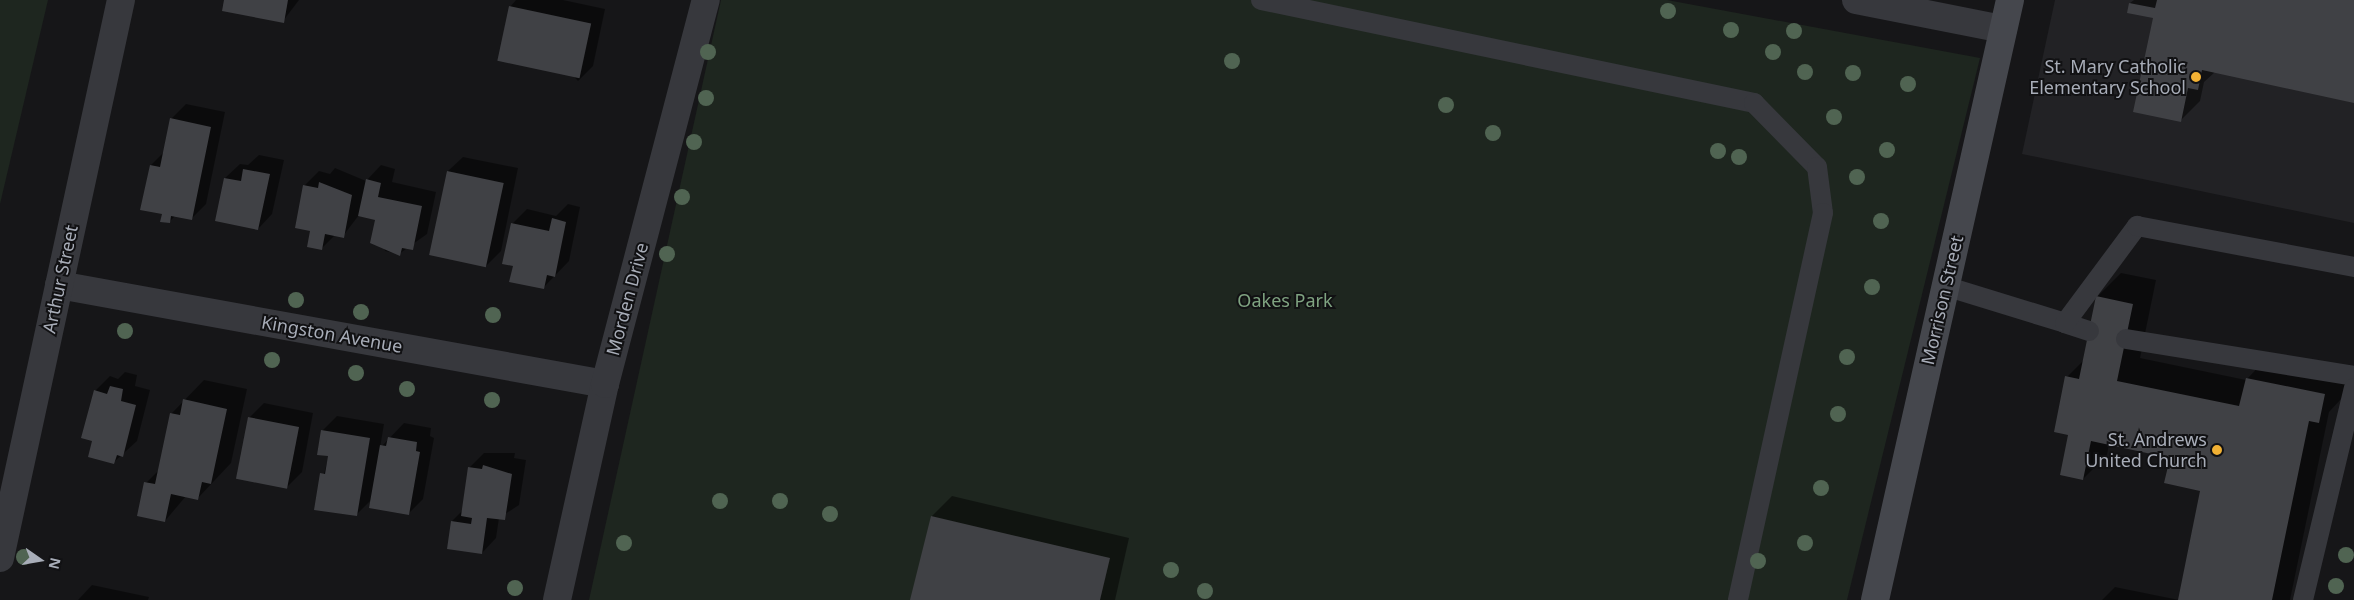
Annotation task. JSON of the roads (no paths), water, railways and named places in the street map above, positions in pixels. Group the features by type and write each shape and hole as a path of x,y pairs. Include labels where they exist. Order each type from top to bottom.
{"street":[{"name":"Arthur Street","path":"0,558 121,0"},
{"name":"Morden Drive","path":"556,600 605,384 706,0"},
{"path":"1856,0 2003,28"},
{"name":"Morrison Street","path":"1875,600 2010,0"},
{"name":"Kingston Avenue","path":"59,284 605,384"}],"lane":[{"path":"1261,0 1754,103 1817,167 1823,213 1738,600"},
{"path":"2065,323 2137,226 2354,267"},
{"path":"1945,286 2089,331"},
{"path":"2126,339 2354,376"},
{"path":"2303,600 2354,388"}],"place":[{"name":"St. Mary Catholic Elementary School","path":"2196,77"},
{"name":"St. Andrews United Church","path":"2217,450"}],"park label":[{"name":"Oakes Park","path":"1285,300"}]}
